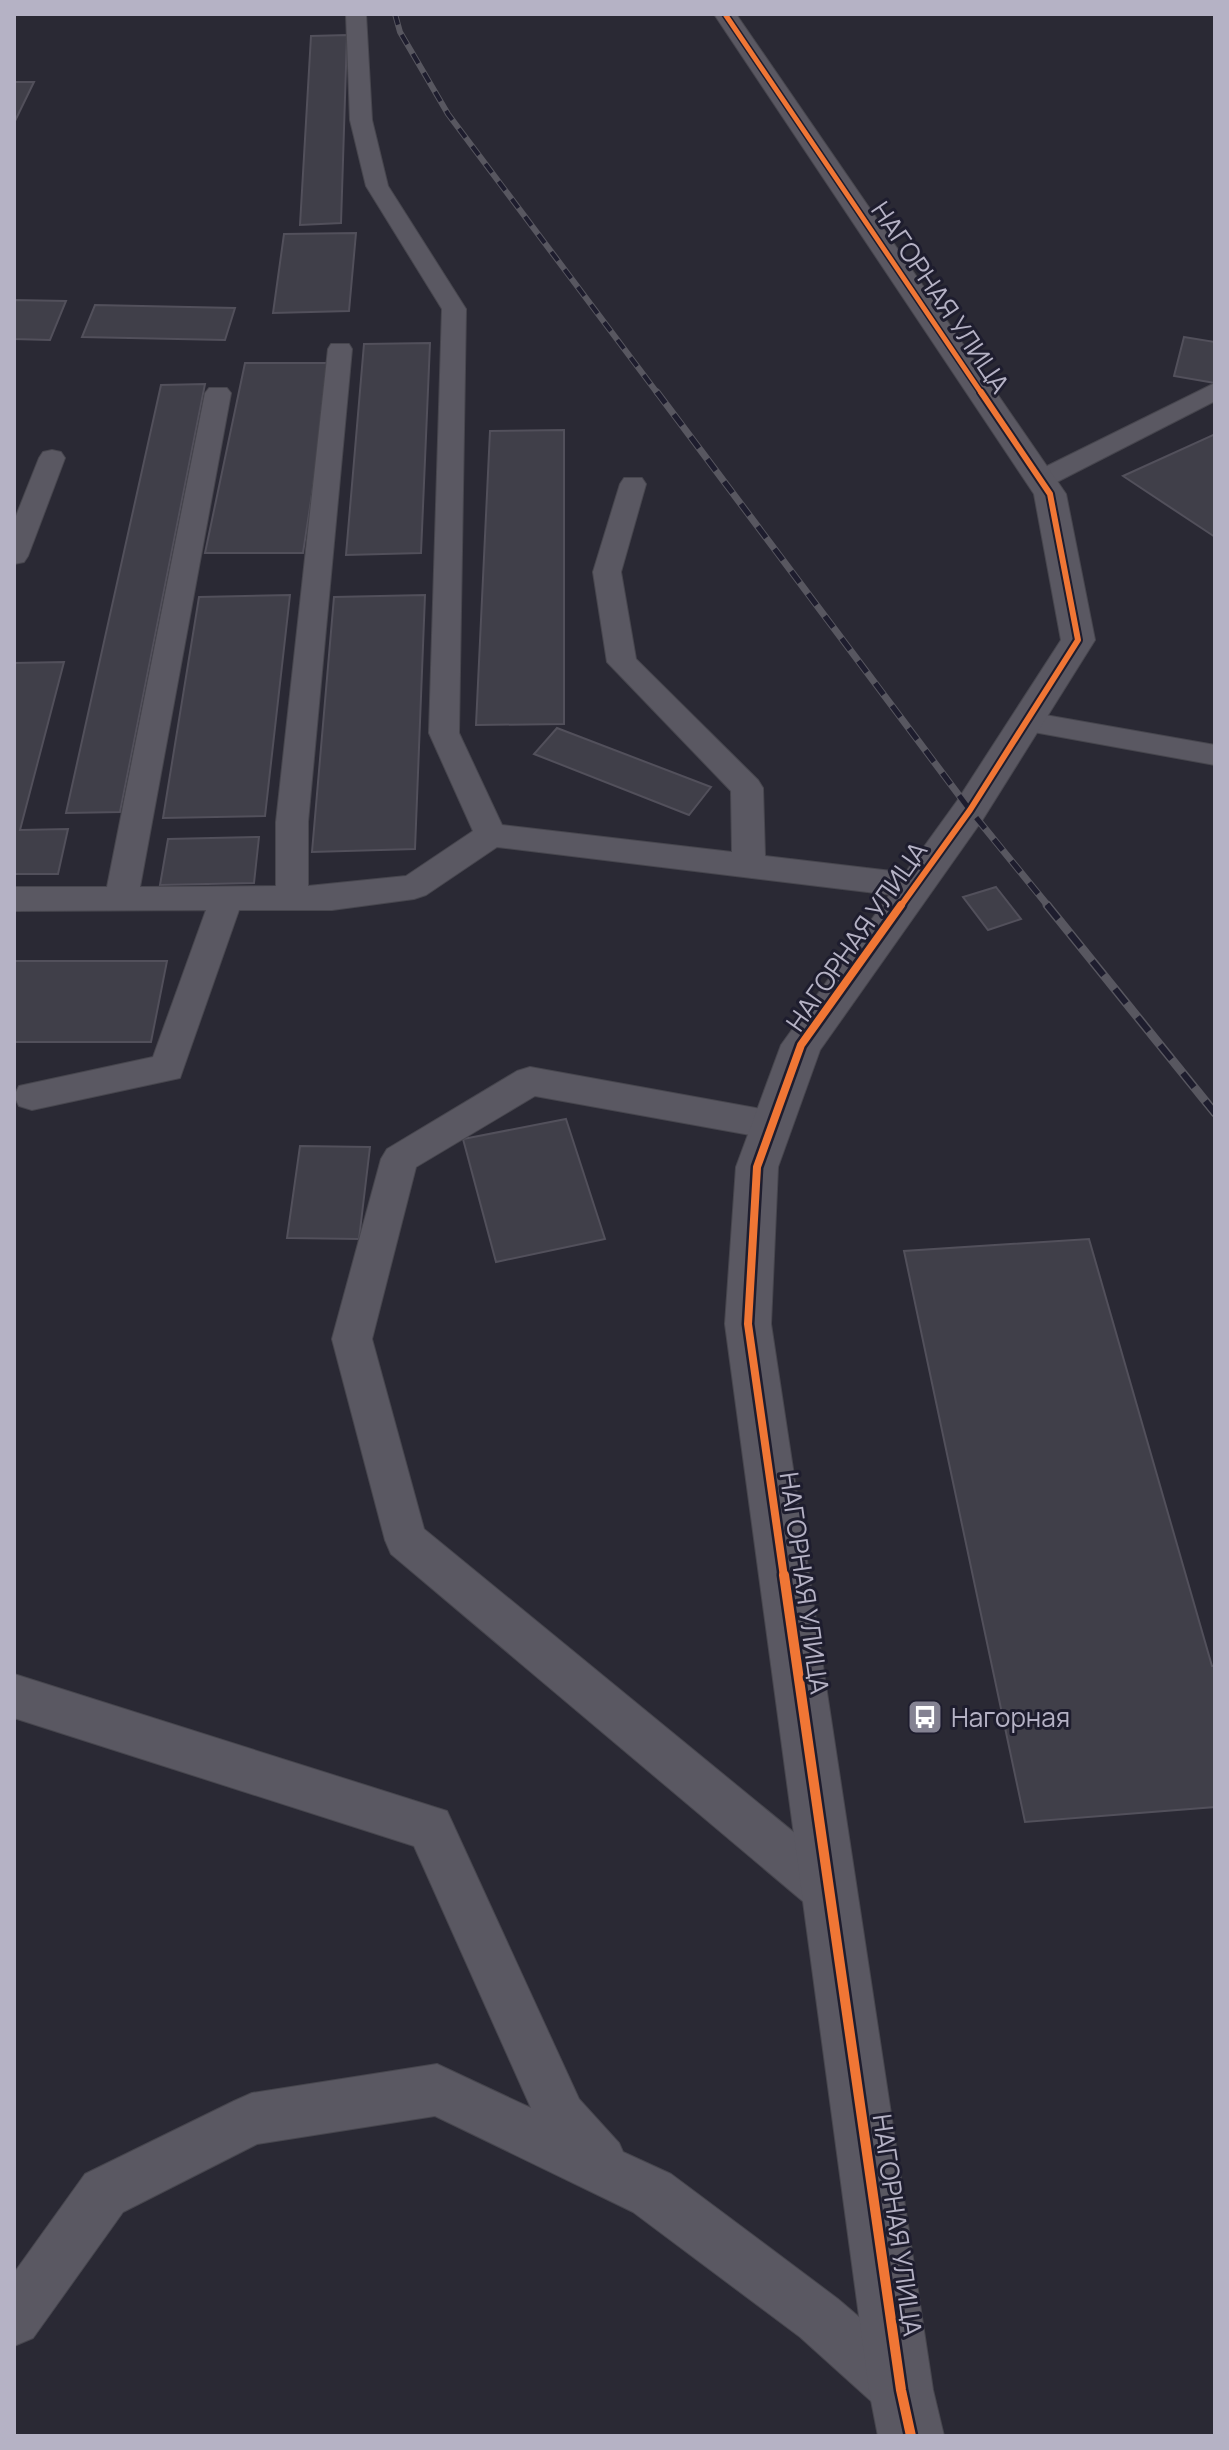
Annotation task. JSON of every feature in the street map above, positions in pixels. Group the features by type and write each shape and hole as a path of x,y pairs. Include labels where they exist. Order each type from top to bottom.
{"street":[{"name":"НАГОРНАЯ УЛИЦА","path":"725,14 1050,494 1078,640 1028,722 917,886 801,1045 757,1167 748,1324 906,2413"}],"lane":[{"path":"356,14 361,120 377,186 454,309 444,733 491,835"},
{"path":"292,898 292,822 340,349"},
{"path":"1040,480 1215,391"},
{"path":"121,899 218,393"},
{"path":"14,556 52,458"},
{"path":"633,484 607,572 622,662 747,788 749,867"},
{"path":"1028,722 1215,755"},
{"path":"14,899 332,898 414,887 491,835 917,886"},
{"path":"32,1096 167,1068 227,898"},
{"path":"772,1125 530,1081 400,1159 352,1339 406,1540 829,1892"},
{"path":"14,1696 430,1828 561,2117 613,2174"},
{"path":"14,2319 104,2193 252,2119 437,2090 652,2193 819,2318 906,2413"}],"building":[{"path":"347,35 341,223 300,225 311,36"},
{"path":"14,82 34,82 14,123"},
{"path":"356,233 349,311 273,313 284,234"},
{"path":"14,300 66,301 50,340 14,339"},
{"path":"95,305 235,308 225,340 82,337"},
{"path":"1184,337 1215,342 1215,383 1174,376"},
{"path":"430,343 421,553 346,555 364,344"},
{"path":"245,363 332,363 303,553 205,553"},
{"path":"205,384 120,812 66,813 161,385"},
{"path":"564,430 564,724 476,725 490,431"},
{"path":"1215,436 1215,537 1123,476"},
{"path":"290,595 265,816 163,818 199,597"},
{"path":"425,595 415,849 312,852 334,597"},
{"path":"64,662 20,830 68,829 58,874 14,874 14,663"},
{"path":"557,728 711,787 689,815 534,754"},
{"path":"259,837 254,883 160,885 168,839"},
{"path":"996,887 1021,919 988,930 963,897"},
{"path":"14,961 167,961 151,1042 14,1042"},
{"path":"566,1119 605,1239 496,1262 463,1139"},
{"path":"300,1146 370,1147 359,1239 287,1238"},
{"path":"1089,1239 1212,1666 1215,1666 1215,1807 1025,1822 904,1251"}],"railway":[{"path":"395,14 400,32 448,114 658,394"},
{"path":"657,392 970,810 1049,907"},
{"path":"1047,905 1215,1113"}],"cycle path":[{"path":"725,14 1050,494 1078,640 970,810 801,1045 757,1167 748,1324 901,2390 911,2436"}],"place":[{"name":"Нагорная","path":"925,1717"}]}
